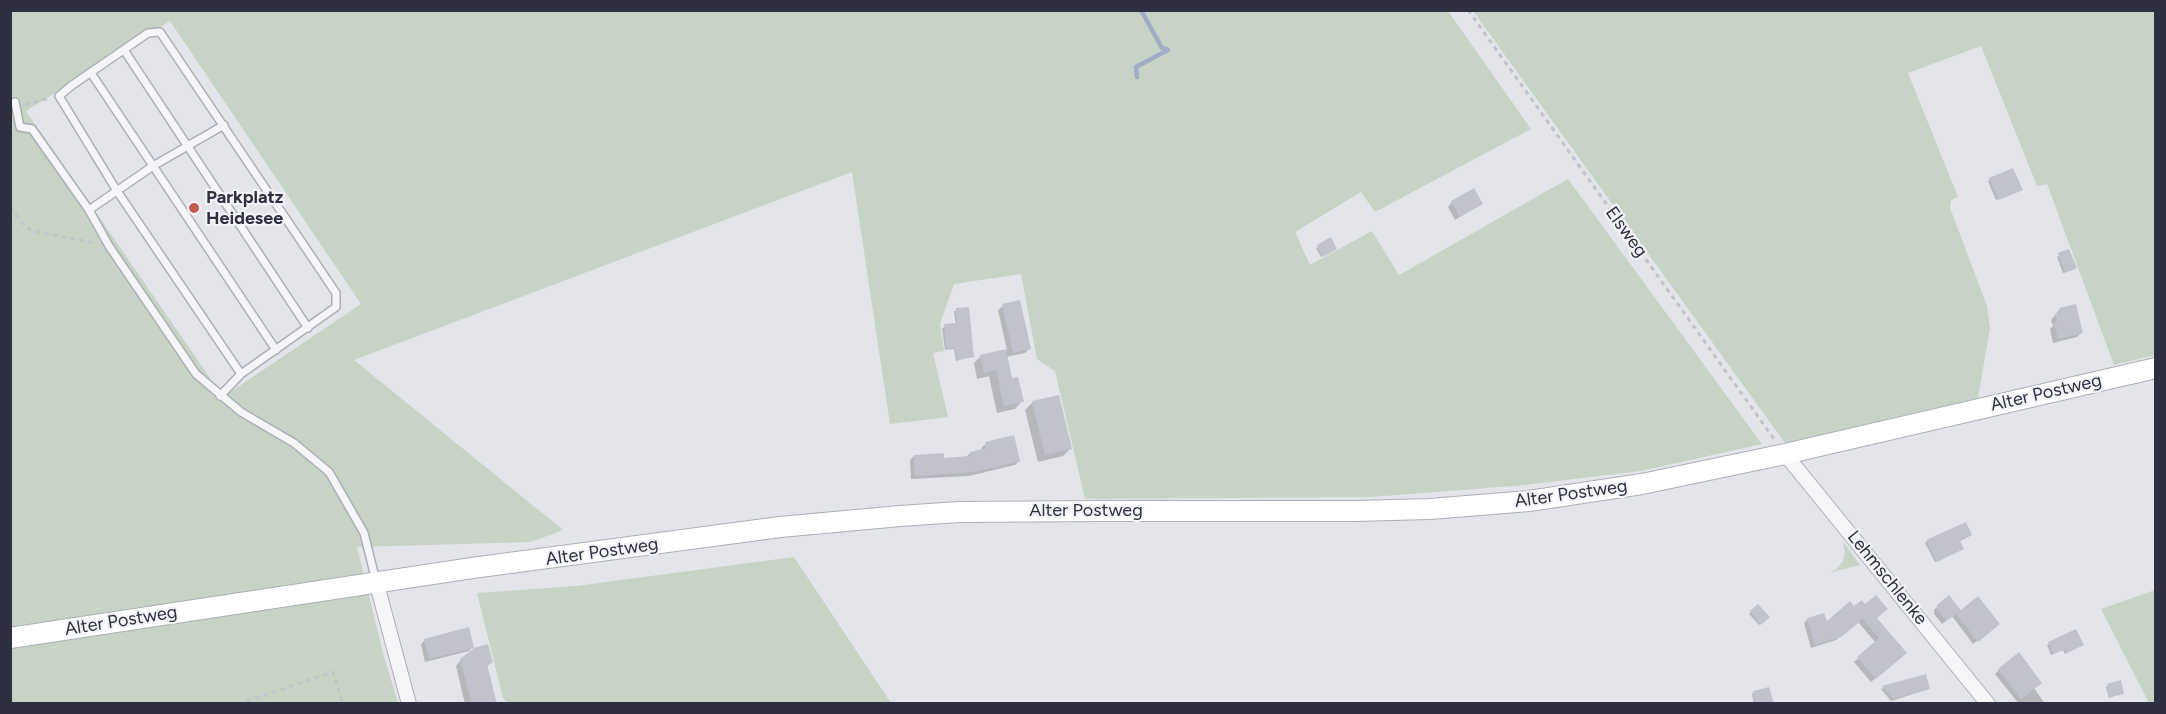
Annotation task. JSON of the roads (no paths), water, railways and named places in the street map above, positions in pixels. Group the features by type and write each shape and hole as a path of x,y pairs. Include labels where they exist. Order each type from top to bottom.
{"main road":[{"name":"Alter Postweg","path":"10,638 376,581 780,527 900,516 959,512 1354,511 1504,504 1642,484 1785,454 2156,368"}],"street":[{"name":"Lehmschlenke","path":"1785,454 1988,704"},
{"path":"376,581 409,704"}],"lane":[{"path":"220,396 241,374 336,307 336,293 160,32 148,33 59,96 117,191 241,374"},
{"path":"124,50 308,328"},
{"path":"91,73 276,350"},
{"path":"15,102 20,127 32,129 89,210 109,246 196,375 241,412 294,443 329,472 364,533 376,581"},
{"path":"89,210 153,166 224,125"}],"waterway":[{"path":"1137,77 1136,67 1168,50 1162,48 1141,10"}],"place":[{"name":"Parkplatz Heidesee","path":"194,208"}]}
